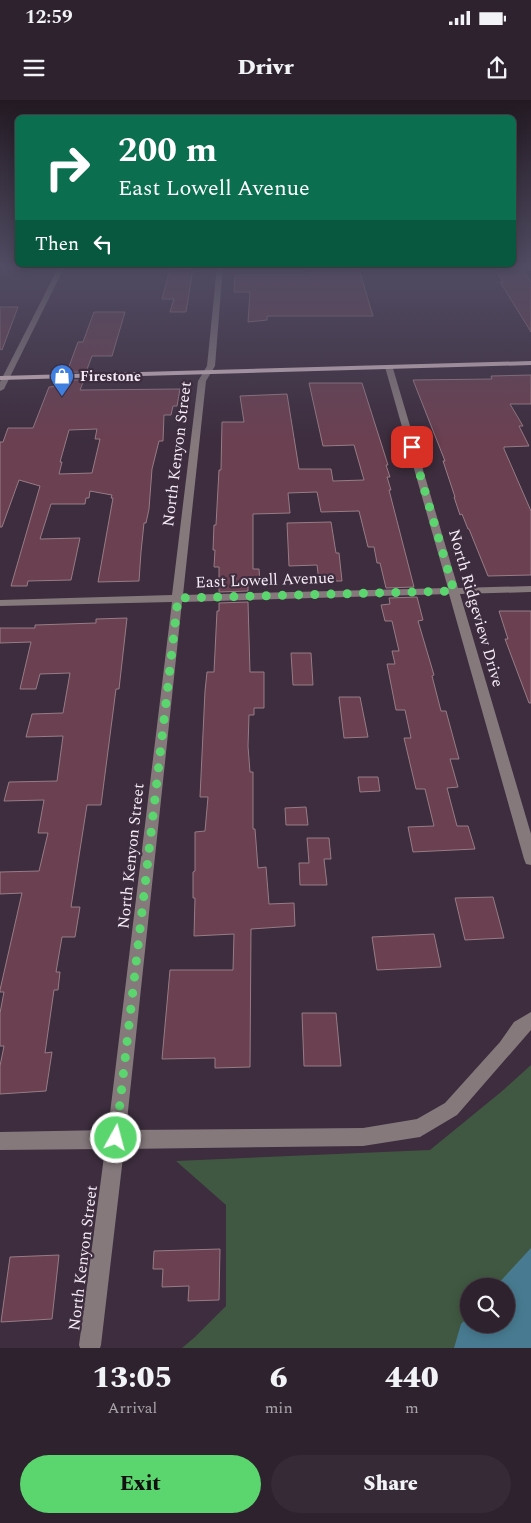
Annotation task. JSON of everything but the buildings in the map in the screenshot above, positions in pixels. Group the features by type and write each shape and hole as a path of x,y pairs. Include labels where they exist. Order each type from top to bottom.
{"main road":[{"path":"3,378 531,363"}],"street":[{"path":"0,389 3,378 31,324"},
{"name":"North Kenyon Street","path":"90,1345 116,1138 202,381 212,364 215,324"},
{"name":"North Ridgeview Drive","path":"389,367 531,858"},
{"name":"East Lowell Avenue","path":"0,603 531,589"},
{"path":"0,1141 116,1138 363,1137 420,1128 451,1109 506,1048 520,1028 531,1020"}],"green space":[{"path":"531,1065 531,1266 515,1279 460,1278 460,1333 467,1333 464,1348 182,1348 226,1306 226,1205 176,1161 430,1150"}],"water":[{"path":"531,1248 531,1348 454,1348 460,1327 460,1333 515,1333 515,1278 503,1278"}],"place":[{"name":"Firestone","path":"62,397"}],"route":[{"path":"116,1138 178,598 454,591 412,447"}]}
